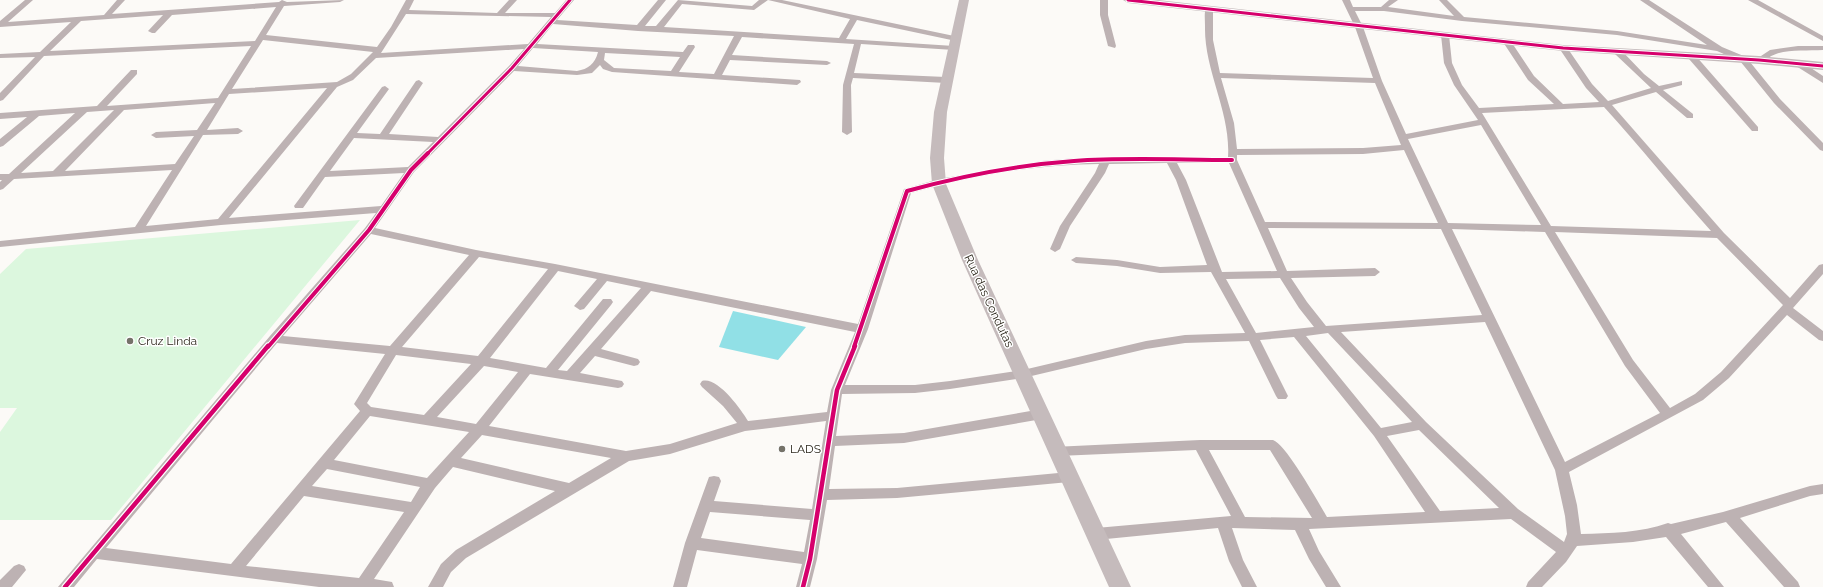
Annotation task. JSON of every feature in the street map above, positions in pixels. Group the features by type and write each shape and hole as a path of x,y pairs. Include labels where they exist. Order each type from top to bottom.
{"street":[{"path":"0,25 29,0"},
{"path":"106,17 121,0"},
{"path":"0,25 340,0"},
{"path":"0,116 122,107 334,85 348,82 380,50 398,26 410,0"},
{"path":"499,15 513,0"},
{"path":"65,587 274,339 369,230 411,170 439,140 512,68 570,0"},
{"path":"638,29 662,0"},
{"path":"658,29 681,1 754,8 764,0"},
{"path":"771,0 955,44"},
{"name":"Rua das Condutas","path":"964,0 946,80 937,150 938,182 953,222 1120,587"},
{"path":"1104,0 1104,15 1112,46"},
{"path":"1128,0 1359,27 1562,48 1759,60 1823,66"},
{"path":"1346,0 1349,9 1359,27 1378,81 1406,142 1562,470 1571,505 1569,546"},
{"path":"1384,9 1384,6 1394,0"},
{"path":"1443,0 1462,20"},
{"path":"1644,0 1719,49 1743,59 1777,101 1823,148"},
{"path":"1752,0 1823,39"},
{"path":"201,10 209,1"},
{"path":"138,231 180,167 258,40 283,3"},
{"path":"1209,9 1208,31 1212,58 1233,156 1284,275 1303,305 1422,425 1513,513 1569,546"},
{"path":"1349,9 1384,9 1462,20 1617,33 1719,49"},
{"path":"404,12 554,18 638,29 858,42 955,44"},
{"path":"152,31 169,13"},
{"path":"841,41 854,19"},
{"path":"0,98 41,55 78,20"},
{"path":"717,76 738,35"},
{"path":"1444,35 1448,63 1458,85 1484,122 1629,364 1668,416"},
{"path":"0,56 41,55 258,40 380,50"},
{"path":"848,132 846,100 847,85 851,75 858,42"},
{"path":"1507,42 1524,69 1562,107"},
{"path":"374,56 532,46 602,50 689,51 673,74"},
{"path":"1562,48 1605,104 1626,125 1674,184 1720,235 1788,307 1823,337"},
{"path":"1759,60 1763,56 1781,51 1823,48"},
{"path":"512,68 585,72 600,60 602,50"},
{"path":"1618,52 1641,76 1690,116"},
{"path":"727,57 827,63"},
{"path":"1692,57 1755,129"},
{"path":"600,60 606,67 612,70 797,82"},
{"path":"1799,64 1823,80"},
{"path":"100,108 134,72"},
{"path":"851,75 946,80"},
{"path":"1216,75 1378,81"},
{"path":"383,137 419,84"},
{"path":"1476,112 1605,104 1679,84"},
{"path":"221,222 334,85"},
{"path":"299,206 385,89"},
{"path":"56,174 122,107"},
{"path":"0,187 84,110"},
{"path":"0,144 38,112"},
{"path":"802,587 810,559 818,515 837,390 862,329 905,193 910,190 938,182 1042,164 1105,161 1171,161 1233,156 1363,151 1406,142 1484,122"},
{"path":"156,135 238,131"},
{"path":"350,135 439,140"},
{"path":"1055,249 1065,226 1100,173 1105,161"},
{"path":"1171,161 1181,180 1216,272 1253,337 1282,396"},
{"path":"0,178 180,167"},
{"path":"322,174 411,170"},
{"path":"0,244 221,222 384,209"},
{"path":"1262,225 1358,224 1548,228 1720,235"},
{"path":"369,230 476,253 555,267 771,312 862,329"},
{"path":"476,253 393,350 360,404 367,411 427,420 626,456 670,449 724,430 745,426 832,416"},
{"path":"1076,260 1117,263 1160,270 1284,275 1375,272"},
{"path":"427,420 480,362 555,267"},
{"path":"1562,470 1668,416 1699,397 1725,375 1823,267"},
{"path":"580,306 604,278"},
{"path":"571,375 649,286"},
{"path":"549,372 607,302"},
{"path":"837,390 915,389 1023,374 1166,341 1204,338 1253,337 1490,318"},
{"path":"1297,333 1378,433 1437,518"},
{"path":"274,339 451,356 618,384"},
{"path":"593,351 634,362"},
{"path":"362,585 430,484 479,430 527,369"},
{"path":"706,384 723,396 732,405 745,426"},
{"path":"234,570 367,411"},
{"path":"829,441 904,438 1042,414"},
{"path":"1378,433 1422,425"},
{"path":"1200,445 1241,522"},
{"path":"1058,451 1200,445 1273,445 1285,461 1324,523"},
{"path":"435,587 446,568 461,554 626,456"},
{"path":"450,462 569,489"},
{"path":"325,463 430,484"},
{"path":"821,495 897,494 1069,477"},
{"path":"680,587 692,543 714,482"},
{"path":"1532,587 1569,546 1668,529 1729,516 1810,490 1823,489"},
{"path":"301,490 414,508"},
{"path":"706,506 818,515"},
{"path":"1096,534 1223,522 1299,524 1513,513"},
{"path":"1729,516 1794,587"},
{"path":"1223,522 1236,561 1250,587"},
{"path":"1299,524 1314,556 1334,587"},
{"path":"1668,529 1717,587"},
{"path":"692,543 810,559"},
{"path":"94,553 387,587"},
{"path":"4,587 19,570"}],"green space":[{"name":"Cruz Linda","path":"360,220 111,520 0,520 0,432 17,408 0,408 0,274 26,249"}],"water":[{"path":"733,311 806,327 778,360 719,347"}],"cycle path":[{"path":"65,587 274,339 369,230 411,170 512,68 570,0"},
{"path":"1128,0 1563,48 1759,60 1823,66"},
{"path":"803,587 810,559 837,390 863,325 907,191 939,182 1042,164 1076,161 1232,160"}],"place":[{"name":"Cruz Linda","path":"130,341"},
{"name":"LADS","path":"782,449"}]}
